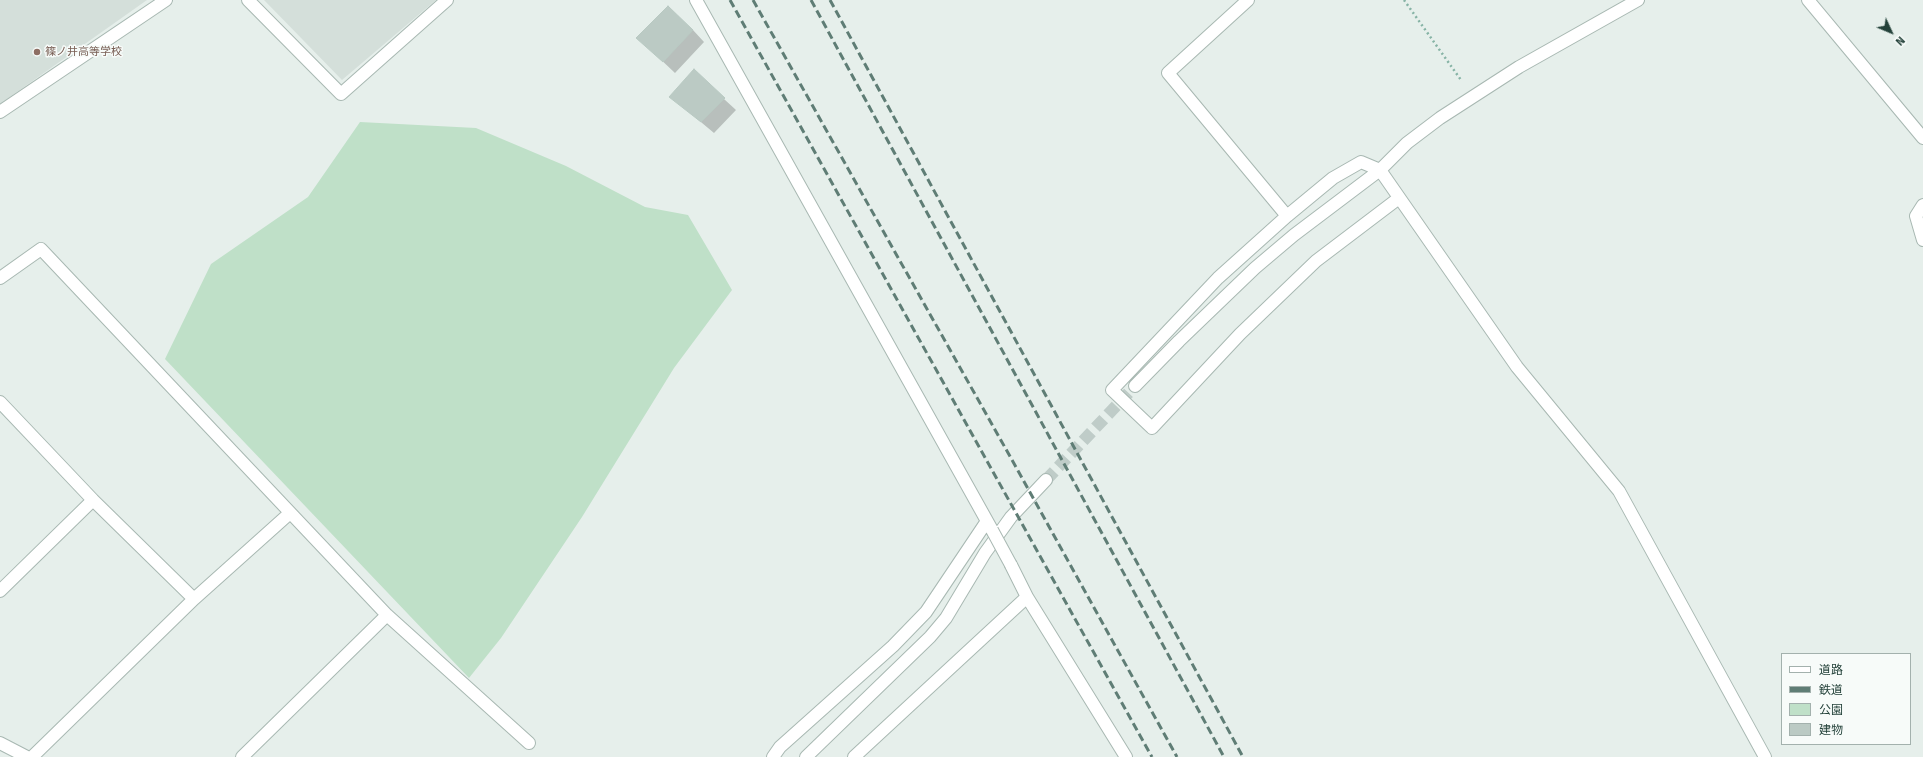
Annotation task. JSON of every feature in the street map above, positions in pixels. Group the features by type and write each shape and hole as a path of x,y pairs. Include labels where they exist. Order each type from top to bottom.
{"street":[{"path":"0,112 166,0"},
{"path":"248,0 340,94 447,0"},
{"path":"696,0 1028,597 1126,757"},
{"path":"1248,0 1168,73 1287,216"},
{"path":"1135,386 1179,341 1255,268 1294,235 1380,170 1407,143 1440,118 1519,67 1638,0"},
{"path":"1808,0 1923,138"},
{"path":"1399,198 1316,261 1240,334 1152,428 1112,390 1218,278 1287,216 1333,178 1360,162 1380,170 1517,367 1619,491 1765,757"},
{"path":"1923,206 1916,216 1923,240"},
{"path":"0,278 41,249 387,615 529,743"},
{"path":"0,402 93,500 194,599"},
{"path":"806,757 930,637 946,618 985,553 1006,523 1046,480"},
{"path":"0,591 93,500"},
{"path":"32,757 194,599 290,513"},
{"path":"773,757 780,747 893,646 926,612 989,525"},
{"path":"854,757 1028,597"},
{"path":"242,757 387,615"},
{"path":"0,743 27,757"}],"path":[{"path":"1404,0 1473,97"}],"shaded area":[{"name":"篠ノ井高等学校","path":"0,0 147,0 0,104"},
{"path":"264,0 436,0 342,80"}],"green space":[{"path":"360,122 476,128 566,166 645,207 688,215 732,290 674,368 582,517 501,638 469,678 165,359 211,264 308,197"}],"building":[{"path":"668,6 693,30 663,62 636,38"},
{"path":"694,69 725,98 701,122 669,97"}],"tunnel":[{"path":"1046,480 1135,386"}],"railway":[{"path":"730,0 1152,757"},
{"path":"753,0 1007,451 1177,757"},
{"path":"811,0 1224,757"},
{"path":"830,0 1243,757"}],"place":[{"name":"篠ノ井高等学校","path":"37,52"}]}
